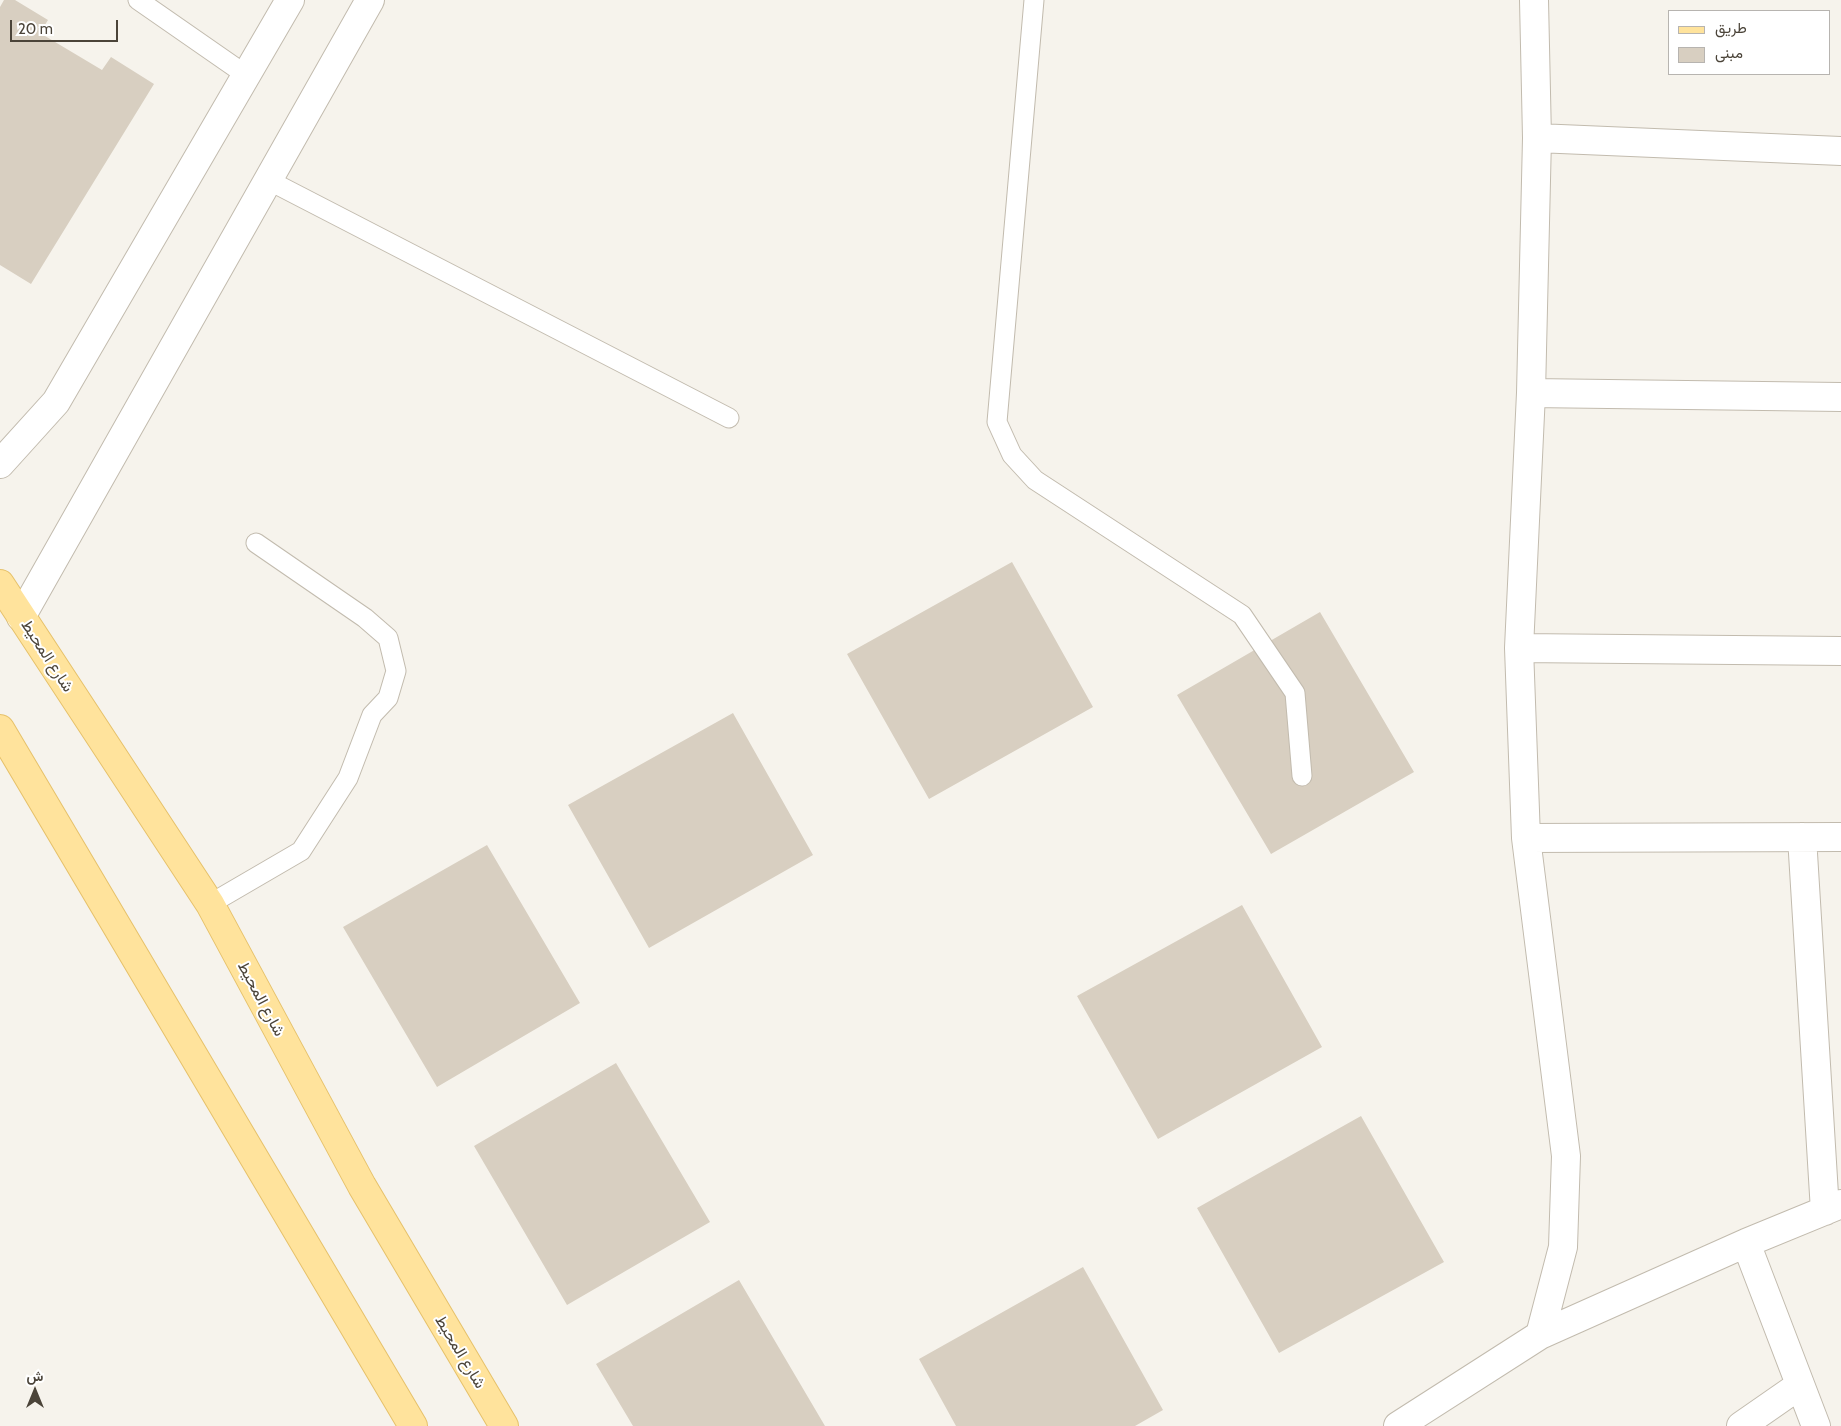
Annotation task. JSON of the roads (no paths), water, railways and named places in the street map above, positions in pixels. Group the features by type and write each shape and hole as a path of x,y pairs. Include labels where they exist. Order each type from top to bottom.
{"main road":[{"name":"شارع المحيط","path":"0,584 210,904 362,1186 504,1426"},
{"path":"0,729 413,1426"}],"street":[{"path":"0,464 56,402 290,0"},
{"path":"21,617 370,0"},
{"path":"1534,0 1537,138 1531,393 1519,648 1526,838 1566,1156 1564,1247 1540,1335"},
{"path":"1537,138 1841,151"},
{"path":"1531,393 1841,397"},
{"path":"1519,648 1841,651"},
{"path":"1526,838 1841,837"},
{"path":"1398,1426 1540,1335 1746,1243 1833,1208 1802,838"},
{"path":"1746,1243 1816,1426"},
{"path":"1741,1426 1800,1385"}],"lane":[{"path":"138,0 246,75"},
{"path":"1034,0 997,422 1012,455 1035,480 1242,615 1294,693 1302,776"},
{"path":"268,180 730,418"},
{"path":"210,904 301,851 348,778 372,715 388,698 396,672 388,638 365,618 256,543"}]}
